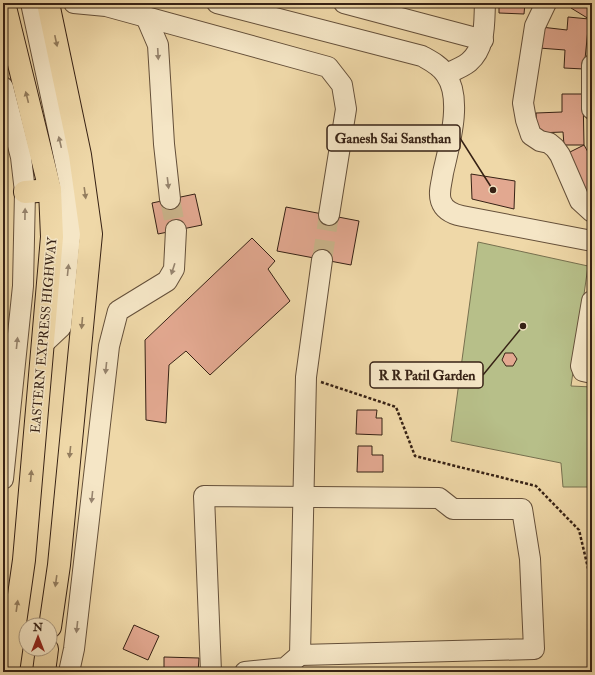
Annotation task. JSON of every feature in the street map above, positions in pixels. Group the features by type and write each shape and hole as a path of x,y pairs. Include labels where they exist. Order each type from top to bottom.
{"highway":[{"name":"EASTERN EXPRESS HIGHWAY","path":"4,3 50,190 52,237 24,560 7,666"},
{"path":"48,3 80,155 90,234 58,566 51,617"},
{"path":"25,192 50,190"},
{"path":"44,672 46,657"}],"street":[{"path":"31,3 70,185 70,238 62,327 44,343"},
{"path":"80,3 106,6 328,67 342,85 346,109 329,215"},
{"path":"217,3 422,56 437,65 446,74 452,85 454,98 453,127 439,194 444,208 453,214 592,241"},
{"path":"344,3 379,8 483,40"},
{"path":"446,74 468,63 476,54 483,40 485,3"},
{"path":"546,3 535,26 523,103 526,120 532,135 540,141 549,143 560,155 580,201 592,212"},
{"path":"146,17 158,45 164,144 170,199"},
{"path":"592,65 592,109"},
{"path":"3,86 21,157 25,192 23,286 6,431 3,480"},
{"path":"69,672 74,649 109,346 118,311 167,281 174,269 176,230"},
{"path":"300,655 306,377 322,260"},
{"path":"592,301 581,366 583,371 592,373"},
{"path":"211,672 204,496 439,498 454,509 522,509 530,559 534,649 300,655 285,668 245,672"}],"path":[{"path":"306,377 396,407 415,456 536,486 579,530 592,585"}],"green space":[{"path":"478,242 588,266 571,386 592,387 592,487 563,487 561,463 451,441"}],"building":[{"path":"499,3 525,3 524,14 499,13"},
{"path":"574,3 592,3 592,13 589,19 571,8"},
{"path":"568,17 589,19 584,69 564,68 565,50 539,48 541,27 567,30"},
{"path":"562,94 583,94 584,145 564,145 563,132 537,133 536,113 562,112"},
{"path":"584,145 592,159 592,203 566,154"},
{"path":"471,174 515,181 514,209 472,199"},
{"path":"195,194 202,225 158,234 152,203"},
{"path":"286,207 359,221 351,265 277,251"},
{"path":"252,238 275,261 268,269 290,301 210,375 186,351 169,365 166,423 146,420 145,340"},
{"path":"505,353 513,353 517,359 513,366 506,366 502,360"},
{"path":"357,410 377,410 376,418 382,418 382,435 356,434"},
{"path":"358,446 372,446 372,455 383,455 383,472 357,472"},
{"path":"134,625 159,636 148,660 123,649"},
{"path":"164,657 199,658 198,672 164,672"}],"tunnel":[{"path":"170,199 176,230"},
{"path":"322,260 329,215"}],"place":[{"name":"Ganesh Sai Sansthan","path":"493,190"},
{"name":"R R Patil Garden","path":"523,326"}]}
